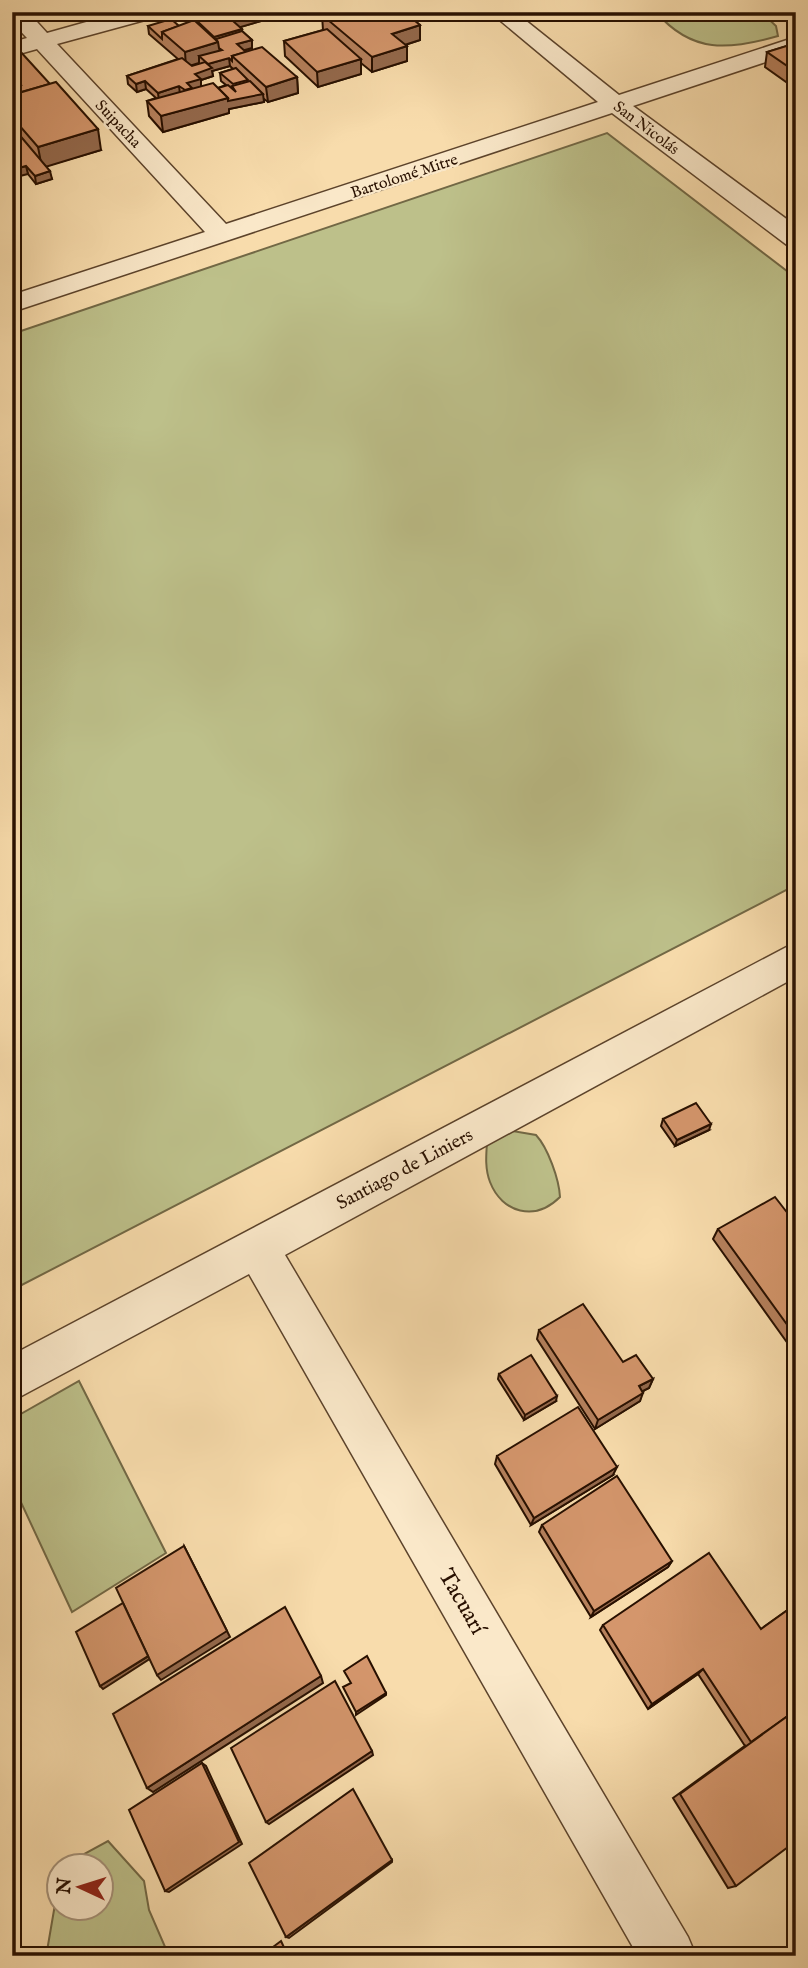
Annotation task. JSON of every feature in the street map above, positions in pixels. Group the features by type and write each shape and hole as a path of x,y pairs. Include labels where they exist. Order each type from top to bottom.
{"street":[{"name":"Suipacha","path":"15,12 222,235"},
{"path":"12,49 148,12"},
{"name":"San Nicolás","path":"501,12 617,105 796,239"},
{"name":"Bartolomé Mitre","path":"12,304 796,44"},
{"name":"Santiago de Liniers","path":"12,1379 796,958"},
{"name":"Tacuarí","path":"257,1247 669,1956"}],"green space":[{"path":"656,12 761,12 776,26 778,36 743,44 712,45 683,35"},
{"path":"607,133 796,278 796,885 12,1290 12,334"},
{"path":"507,1130 536,1135 549,1156 560,1197 540,1210 511,1207 495,1193 490,1182 487,1172 487,1143"},
{"path":"79,1381 166,1553 72,1612 12,1483 12,1419"},
{"path":"108,1841 144,1881 149,1910 169,1956 43,1956 47,1951 52,1923 116,1923 116,1853 86,1853"}],"building":[{"path":"223,12 261,14 233,21 242,29 214,37 196,20"},
{"path":"331,12 404,12 420,25 392,34 407,46 372,57 322,15"},
{"path":"171,19 179,26 162,32 162,39 148,26"},
{"path":"194,20 218,42 185,52 162,32"},
{"path":"327,29 361,59 317,72 284,41"},
{"path":"242,31 252,40 237,44 246,52 232,56 232,61 229,58 208,64 199,56 222,50 216,39"},
{"path":"796,43 796,72 767,52"},
{"path":"262,47 297,77 266,87 232,56"},
{"path":"19,50 50,84 12,93 12,88 21,85 12,75 12,52"},
{"path":"182,58 192,66 205,62 212,68 195,74 201,79 187,83 192,88 185,90 179,86 158,93 145,81 136,84 127,76"},
{"path":"236,68 248,80 233,84 220,73"},
{"path":"250,81 263,94 228,101 218,88 228,85 236,92 232,86"},
{"path":"56,82 98,129 38,147 12,117 12,95"},
{"path":"213,83 228,98 161,116 147,101"},
{"path":"17,132 50,171 35,176 26,166 12,170 12,134"},
{"path":"696,1103 711,1124 677,1140 663,1119"},
{"path":"775,1197 796,1224 796,1337 718,1229"},
{"path":"583,1304 623,1362 636,1355 653,1379 639,1386 643,1393 598,1420 539,1330"},
{"path":"531,1355 557,1396 525,1415 499,1374"},
{"path":"578,1407 617,1467 534,1518 497,1456"},
{"path":"617,1476 672,1561 594,1611 542,1525"},
{"path":"184,1546 227,1631 157,1675 116,1588"},
{"path":"709,1553 761,1629 796,1604 796,1710 751,1742 703,1669 652,1704 603,1625"},
{"path":"123,1603 148,1656 100,1686 76,1632"},
{"path":"285,1607 321,1676 147,1788 113,1714"},
{"path":"367,1656 386,1693 356,1712 343,1687 351,1683 344,1671"},
{"path":"335,1681 372,1751 266,1822 231,1748"},
{"path":"796,1710 796,1841 736,1886 680,1794"},
{"path":"202,1763 239,1842 165,1891 129,1810"},
{"path":"353,1789 392,1860 286,1937 249,1863"},
{"path":"281,1941 288,1956 261,1956"}]}
